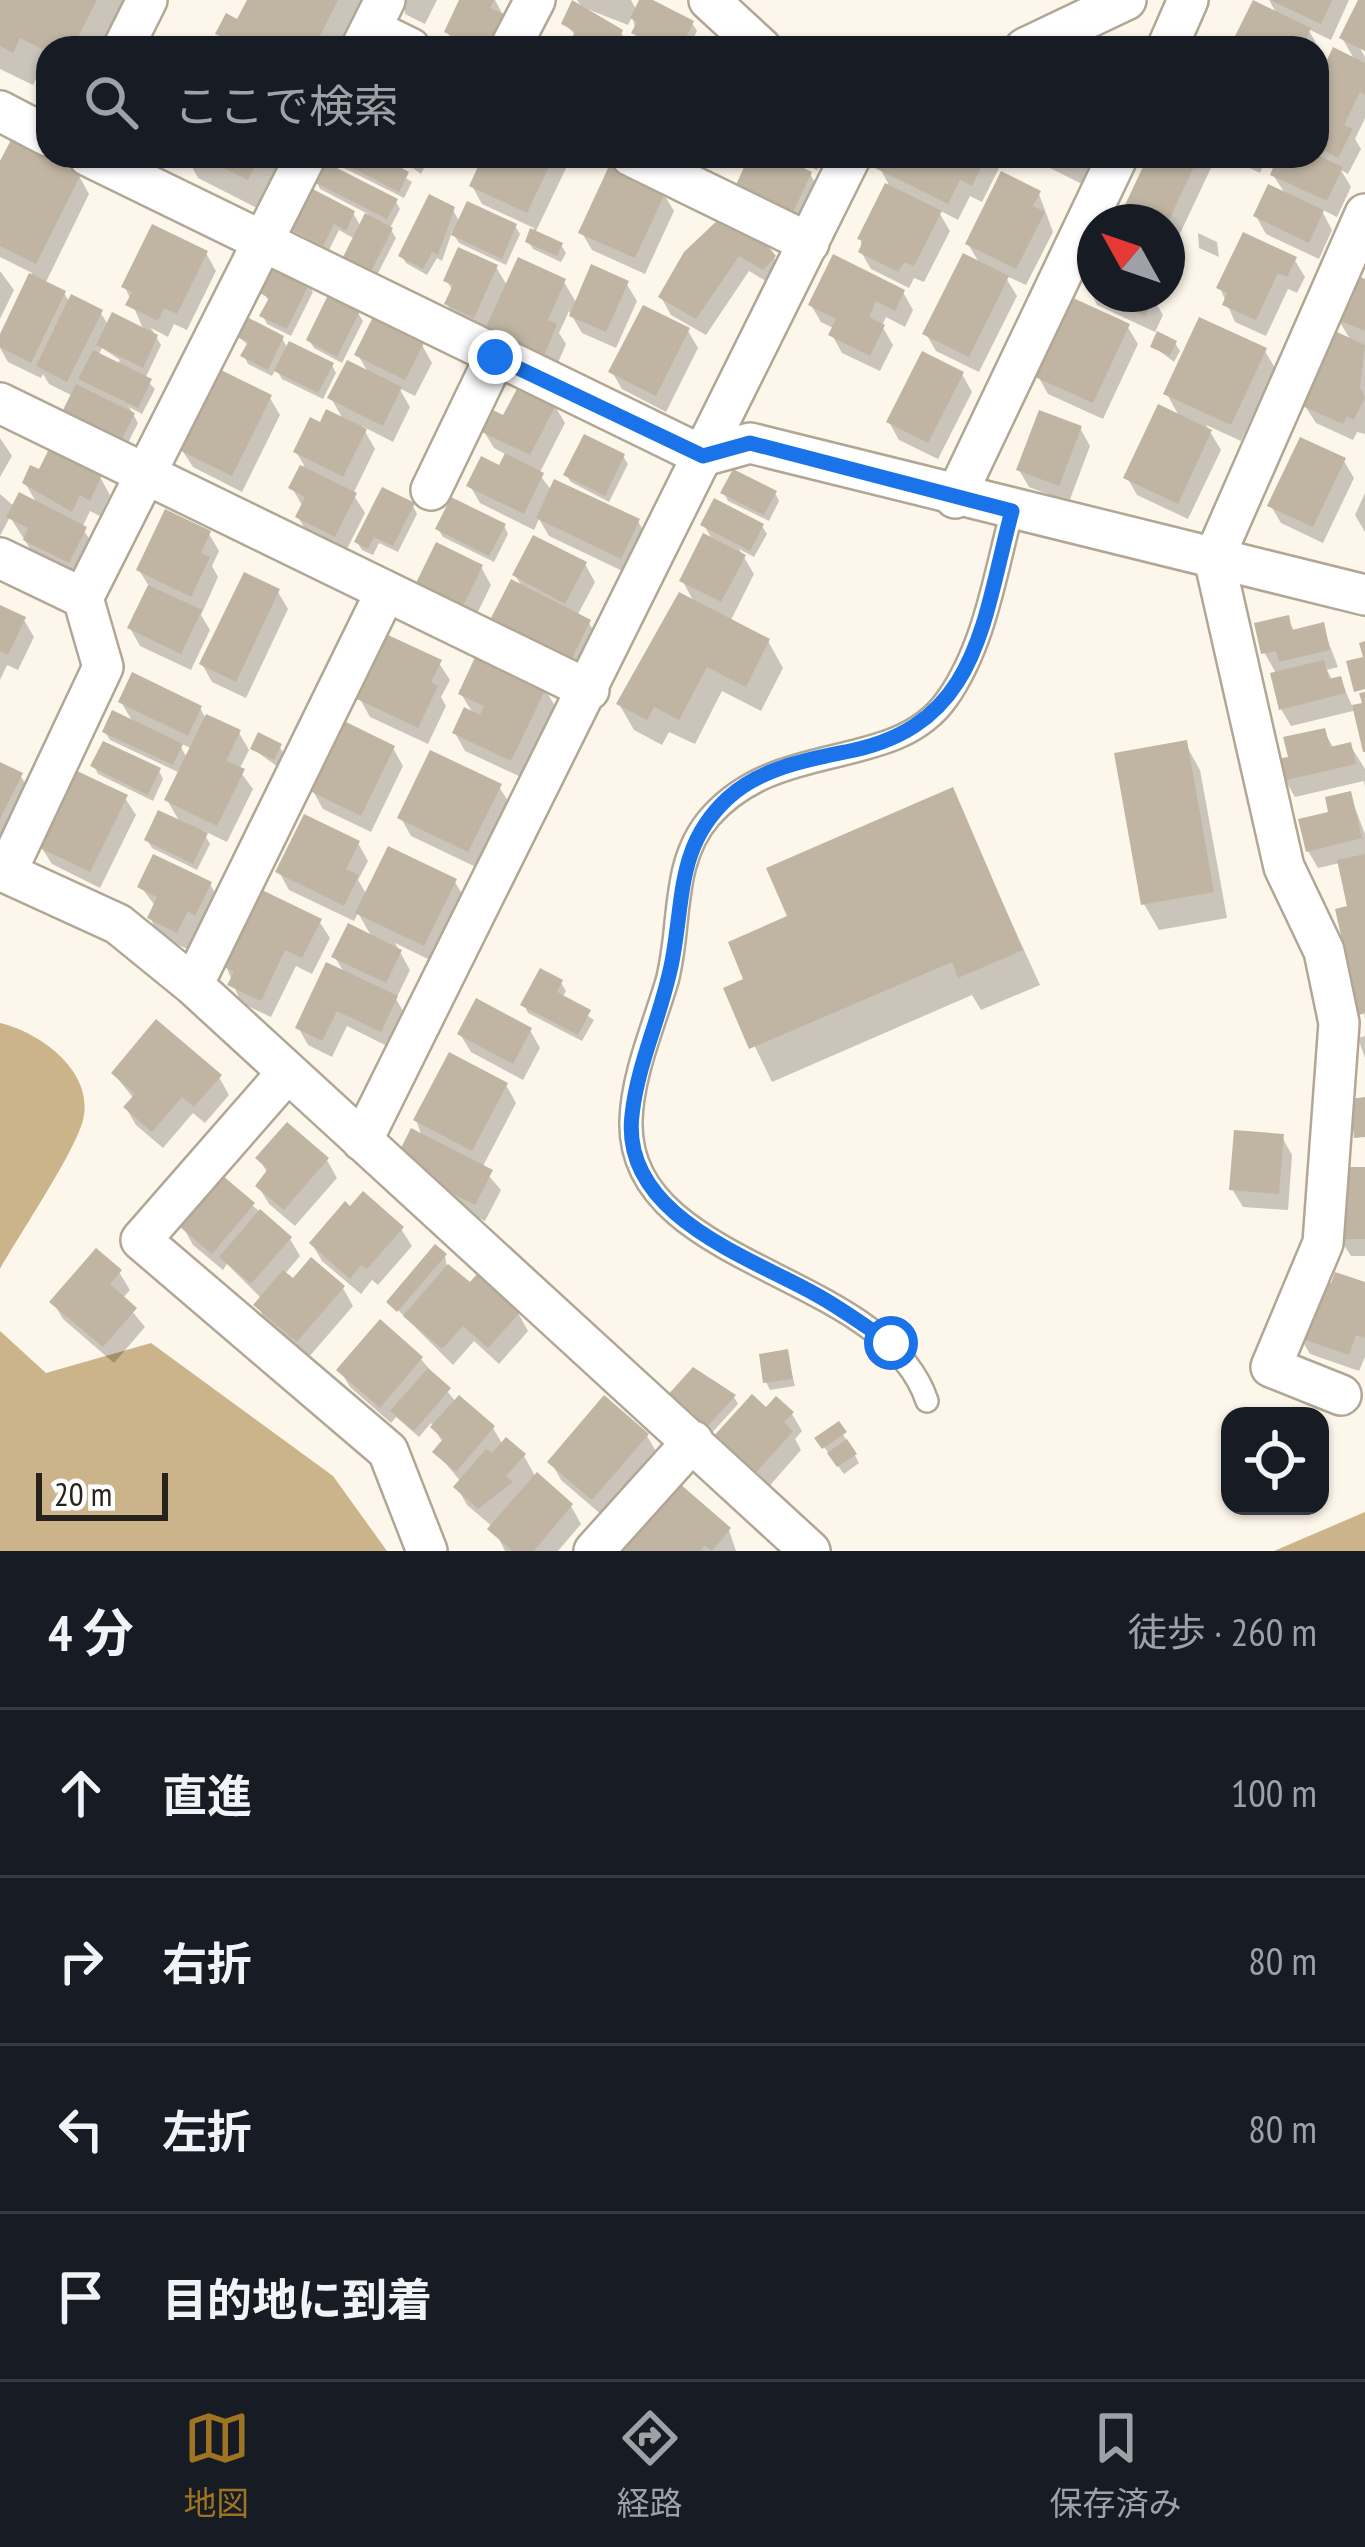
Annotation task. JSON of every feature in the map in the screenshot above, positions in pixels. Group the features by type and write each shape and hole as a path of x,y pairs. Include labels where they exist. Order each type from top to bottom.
{"street":[{"path":"129,36 147,0"},
{"path":"516,36 535,0"},
{"path":"709,0 748,36"},
{"path":"1050,36 1126,0"},
{"path":"1172,36 1188,0"},
{"path":"0,111 36,130"},
{"path":"111,168 261,245 703,456 750,443 955,498 1365,595"},
{"path":"300,168 83,598 103,668 3,872 118,924 193,985 806,1548"},
{"path":"656,168 809,243"},
{"path":"362,1141 845,168"},
{"path":"955,498 1112,168"},
{"path":"1341,1395 1271,1367 1323,1243 1339,1023 1324,951 1284,867 1214,558 1365,214"},
{"path":"430,490 495,357"},
{"path":"0,403 589,690"},
{"path":"0,558 83,598"},
{"path":"193,985 386,593"},
{"path":"286,1074 141,1240 388,1451 427,1551"},
{"path":"594,1551 693,1441"}],"lane":[{"path":"927,1401 919,1377 891,1343 819,1296 700,1234 676,1215 639,1162 631,1120 674,956 677,897 692,842 730,796 749,783 804,760 896,740 921,727 946,702 977,641 1012,511"}],"shaded area":[{"path":"0,1023 31,1035 61,1056 81,1085 84,1102 83,1120 69,1152 0,1269"},
{"path":"0,1331 46,1373 151,1343 333,1476 387,1551 0,1551"},
{"path":"1365,1512 1365,1551 1274,1551"}],"building":[{"path":"0,0 97,0 78,36 36,36 36,46 20,38 13,53 0,46"},
{"path":"247,0 338,0 320,36 215,34 226,13 237,19"},
{"path":"459,0 494,0 490,8 506,15 496,36 444,32"},
{"path":"572,0 623,30 620,36 573,36 575,31 561,24"},
{"path":"639,0 653,0 694,21 686,36 637,36 631,33 637,22 630,18"},
{"path":"1253,0 1311,28 1307,36 1235,36"},
{"path":"1270,0 1332,0 1321,24"},
{"path":"1358,0 1365,0 1365,51 1339,38"},
{"path":"1333,47 1365,63 1365,95 1360,92 1344,125 1353,129 1338,158 1329,153 1329,56"},
{"path":"11,140 36,152 36,168 69,168 81,174 36,264 0,246 0,161"},
{"path":"1329,161 1343,167 1327,201 1270,175 1273,168 1329,168"},
{"path":"224,168 254,168 248,180"},
{"path":"319,168 337,168 398,199 387,219 312,181"},
{"path":"352,168 402,168 409,172 399,192"},
{"path":"477,168 548,168 527,213 469,186"},
{"path":"608,168 666,191 635,258 578,233"},
{"path":"744,168 812,172 793,212 736,185"},
{"path":"875,168 981,168 972,186 960,180 948,204"},
{"path":"1142,168 1193,168 1176,204 1125,204"},
{"path":"1001,171 1041,191 1033,206 1045,212 1016,269 965,244"},
{"path":"885,183 942,211 914,266 904,262 898,272 858,252 863,241 857,239"},
{"path":"1268,184 1324,210 1309,243 1253,216"},
{"path":"307,186 355,211 346,231 334,224 323,246 286,227"},
{"path":"429,194 455,207 438,255 432,252 423,269 398,256"},
{"path":"467,201 517,224 502,259 451,235"},
{"path":"365,213 393,228 369,275 341,261"},
{"path":"721,217 767,245 776,256 763,270 739,256 696,319 658,297 684,252"},
{"path":"152,224 208,251 177,314 164,308 158,321 125,305 132,292 121,287"},
{"path":"530,228 563,243 557,256 525,242"},
{"path":"1243,232 1297,257 1287,277 1278,273 1256,320 1222,305 1227,293 1216,288"},
{"path":"458,247 498,265 474,318 444,304 453,285 443,281"},
{"path":"963,253 1009,276 969,357 922,334"},
{"path":"833,254 905,290 895,311 876,301 869,317 885,325 870,356 828,335 836,319 808,305"},
{"path":"518,257 566,279 548,320 557,324 544,356 485,329"},
{"path":"591,264 629,281 606,332 569,316"},
{"path":"270,269 310,282 287,329 259,316 269,298 258,292"},
{"path":"29,273 66,291 31,363 0,347 0,334"},
{"path":"1353,274 1365,279 1365,331 1334,318"},
{"path":"71,294 103,310 67,382 36,366"},
{"path":"328,295 360,311 337,357 306,340"},
{"path":"1071,297 1077,300 1077,312 1104,312 1130,324 1093,403 1035,377"},
{"path":"643,305 690,328 656,396 608,372"},
{"path":"112,312 158,335 143,368 96,345"},
{"path":"245,316 284,336 268,370 240,356 248,342 235,336"},
{"path":"373,317 424,343 405,380 354,355"},
{"path":"1199,317 1267,348 1231,425 1163,394"},
{"path":"1157,331 1177,341 1170,356 1150,347"},
{"path":"1337,332 1365,345 1360,388 1365,397 1354,420 1347,416 1343,424 1302,406"},
{"path":"289,341 334,363 318,393 274,371"},
{"path":"93,350 152,379 138,408 78,379"},
{"path":"922,351 964,372 928,443 886,422"},
{"path":"347,360 402,387 383,426 327,398"},
{"path":"219,369 272,395 232,476 179,450"},
{"path":"76,384 135,413 120,443 61,414"},
{"path":"519,385 557,403 530,455 480,431 491,409 503,415"},
{"path":"1158,404 1212,430 1178,504 1123,478"},
{"path":"326,409 367,429 343,477 293,452 310,417 320,422"},
{"path":"1039,410 1082,426 1059,486 1016,470"},
{"path":"584,434 625,454 605,496 563,475"},
{"path":"1300,437 1346,458 1313,527 1267,506"},
{"path":"49,449 102,475 90,501 80,495 72,512 22,483 30,465 39,469"},
{"path":"505,453 544,473 524,514 466,486 481,456 499,465"},
{"path":"300,465 357,493 335,537 295,517 305,497 288,488"},
{"path":"733,469 777,491 764,515 720,493"},
{"path":"554,479 640,519 621,559 536,518"},
{"path":"382,487 415,503 393,546 374,537 368,549 354,542"},
{"path":"19,492 87,527 69,563 23,540 28,528 6,517"},
{"path":"451,497 506,524 489,556 435,529"},
{"path":"714,498 764,524 750,551 700,525"},
{"path":"165,509 211,531 201,553 210,557 191,597 136,570"},
{"path":"703,533 746,555 721,602 679,581"},
{"path":"533,535 587,562 565,604 512,575"},
{"path":"436,542 483,565 463,606 416,583"},
{"path":"244,572 280,589 236,682 199,664"},
{"path":"511,579 591,620 571,660 491,618"},
{"path":"148,585 202,610 181,654 127,628"},
{"path":"679,592 770,639 746,687 707,667 679,720 654,707 647,720 616,704"},
{"path":"0,605 26,617 8,655 0,651"},
{"path":"1289,615 1292,630 1324,622 1330,650 1279,662 1276,651 1261,654 1254,623"},
{"path":"388,635 442,660 431,682 438,686 418,728 357,699"},
{"path":"1365,641 1365,689 1354,692 1346,661 1363,657 1359,643"},
{"path":"477,653 547,686 511,761 452,733 464,707 480,715 484,706 458,694"},
{"path":"1324,660 1329,679 1341,676 1346,693 1279,710 1270,673"},
{"path":"132,672 202,706 188,736 118,702"},
{"path":"1365,692 1363,752 1352,705 1362,703 1359,693"},
{"path":"112,710 183,744 173,765 102,732"},
{"path":"206,714 241,730 226,761 245,769 217,826 164,800"},
{"path":"344,721 395,746 361,816 310,791"},
{"path":"1325,728 1330,747 1351,742 1356,764 1282,781 1277,759 1288,757 1283,737"},
{"path":"258,732 282,744 274,760 250,749"},
{"path":"1187,740 1214,892 1141,905 1114,753"},
{"path":"103,741 161,768 148,795 90,766"},
{"path":"430,750 502,784 468,852 397,818"},
{"path":"0,762 23,773 0,819"},
{"path":"75,770 128,795 90,872 38,847"},
{"path":"953,787 1023,950 958,978 952,962 749,1049 723,988 743,979 728,942 787,916 766,868"},
{"path":"1351,791 1362,838 1306,852 1298,819 1328,812 1325,797"},
{"path":"158,810 208,833 193,864 144,840"},
{"path":"304,814 360,841 346,869 359,875 344,906 275,872"},
{"path":"388,846 457,879 424,946 355,913"},
{"path":"153,854 212,882 195,916 188,911 177,933 147,918 157,897 137,887"},
{"path":"1365,854 1365,1013 1359,1015 1335,909 1347,906 1337,860"},
{"path":"260,889 322,919 302,958 285,950 261,1001 227,985 234,972 223,966"},
{"path":"348,923 402,950 386,983 331,957"},
{"path":"326,962 398,996 381,1032 337,1011 322,1041 295,1028"},
{"path":"540,968 563,980 557,992 591,1010 578,1035 520,1005"},
{"path":"476,998 532,1028 513,1064 457,1034"},
{"path":"156,1019 222,1075 194,1107 182,1097 152,1132 123,1107 135,1094 111,1073"},
{"path":"449,1052 508,1083 472,1151 413,1120"},
{"path":"1365,1097 1365,1137 1354,1138 1350,1099"},
{"path":"287,1122 329,1158 284,1210 255,1186 268,1169 255,1158"},
{"path":"411,1128 493,1170 475,1205 432,1183 399,1152"},
{"path":"1234,1130 1284,1134 1279,1194 1229,1190"},
{"path":"1346,1167 1365,1167 1365,1239 1337,1239 1337,1197 1347,1197"},
{"path":"223,1176 255,1203 212,1254 180,1227"},
{"path":"363,1191 404,1227 367,1269 361,1265 350,1279 309,1243 345,1201 350,1206"},
{"path":"260,1209 292,1237 251,1284 219,1257"},
{"path":"435,1244 447,1254 397,1312 386,1302"},
{"path":"96,1248 122,1270 110,1284 137,1308 103,1347 49,1302"},
{"path":"311,1257 345,1286 297,1342 253,1305 283,1270 293,1278"},
{"path":"448,1264 470,1282 477,1274 520,1312 488,1348 463,1326 442,1349 403,1316"},
{"path":"1335,1272 1365,1282 1365,1338 1356,1335 1349,1355 1297,1337 1317,1278 1331,1283"},
{"path":"380,1319 423,1357 380,1408 336,1370"},
{"path":"788,1349 793,1379 763,1383 759,1354"},
{"path":"693,1367 736,1395 705,1429 667,1396"},
{"path":"428,1368 451,1388 414,1431 390,1411"},
{"path":"752,1394 766,1407 776,1396 794,1412 784,1422 793,1431 754,1475 712,1438"},
{"path":"459,1395 495,1426 456,1472 432,1452 443,1439 430,1427"},
{"path":"604,1395 649,1434 592,1500 547,1462"},
{"path":"839,1421 847,1432 822,1449 814,1438"},
{"path":"506,1437 526,1454 506,1476 513,1482 478,1509 453,1487 486,1449 492,1453"},
{"path":"847,1439 857,1454 837,1467 827,1453"},
{"path":"537,1472 573,1504 534,1551 512,1551 487,1529"},
{"path":"672,1477 731,1528 712,1551 705,1546 700,1551 609,1551"}],"route":[{"path":"495,357 703,456 750,443 1012,511 977,641 946,702 921,727 896,740 804,760 749,783 730,796 692,842 677,897 674,956 631,1120 633,1150 676,1215 700,1234 819,1296 891,1343"}]}
